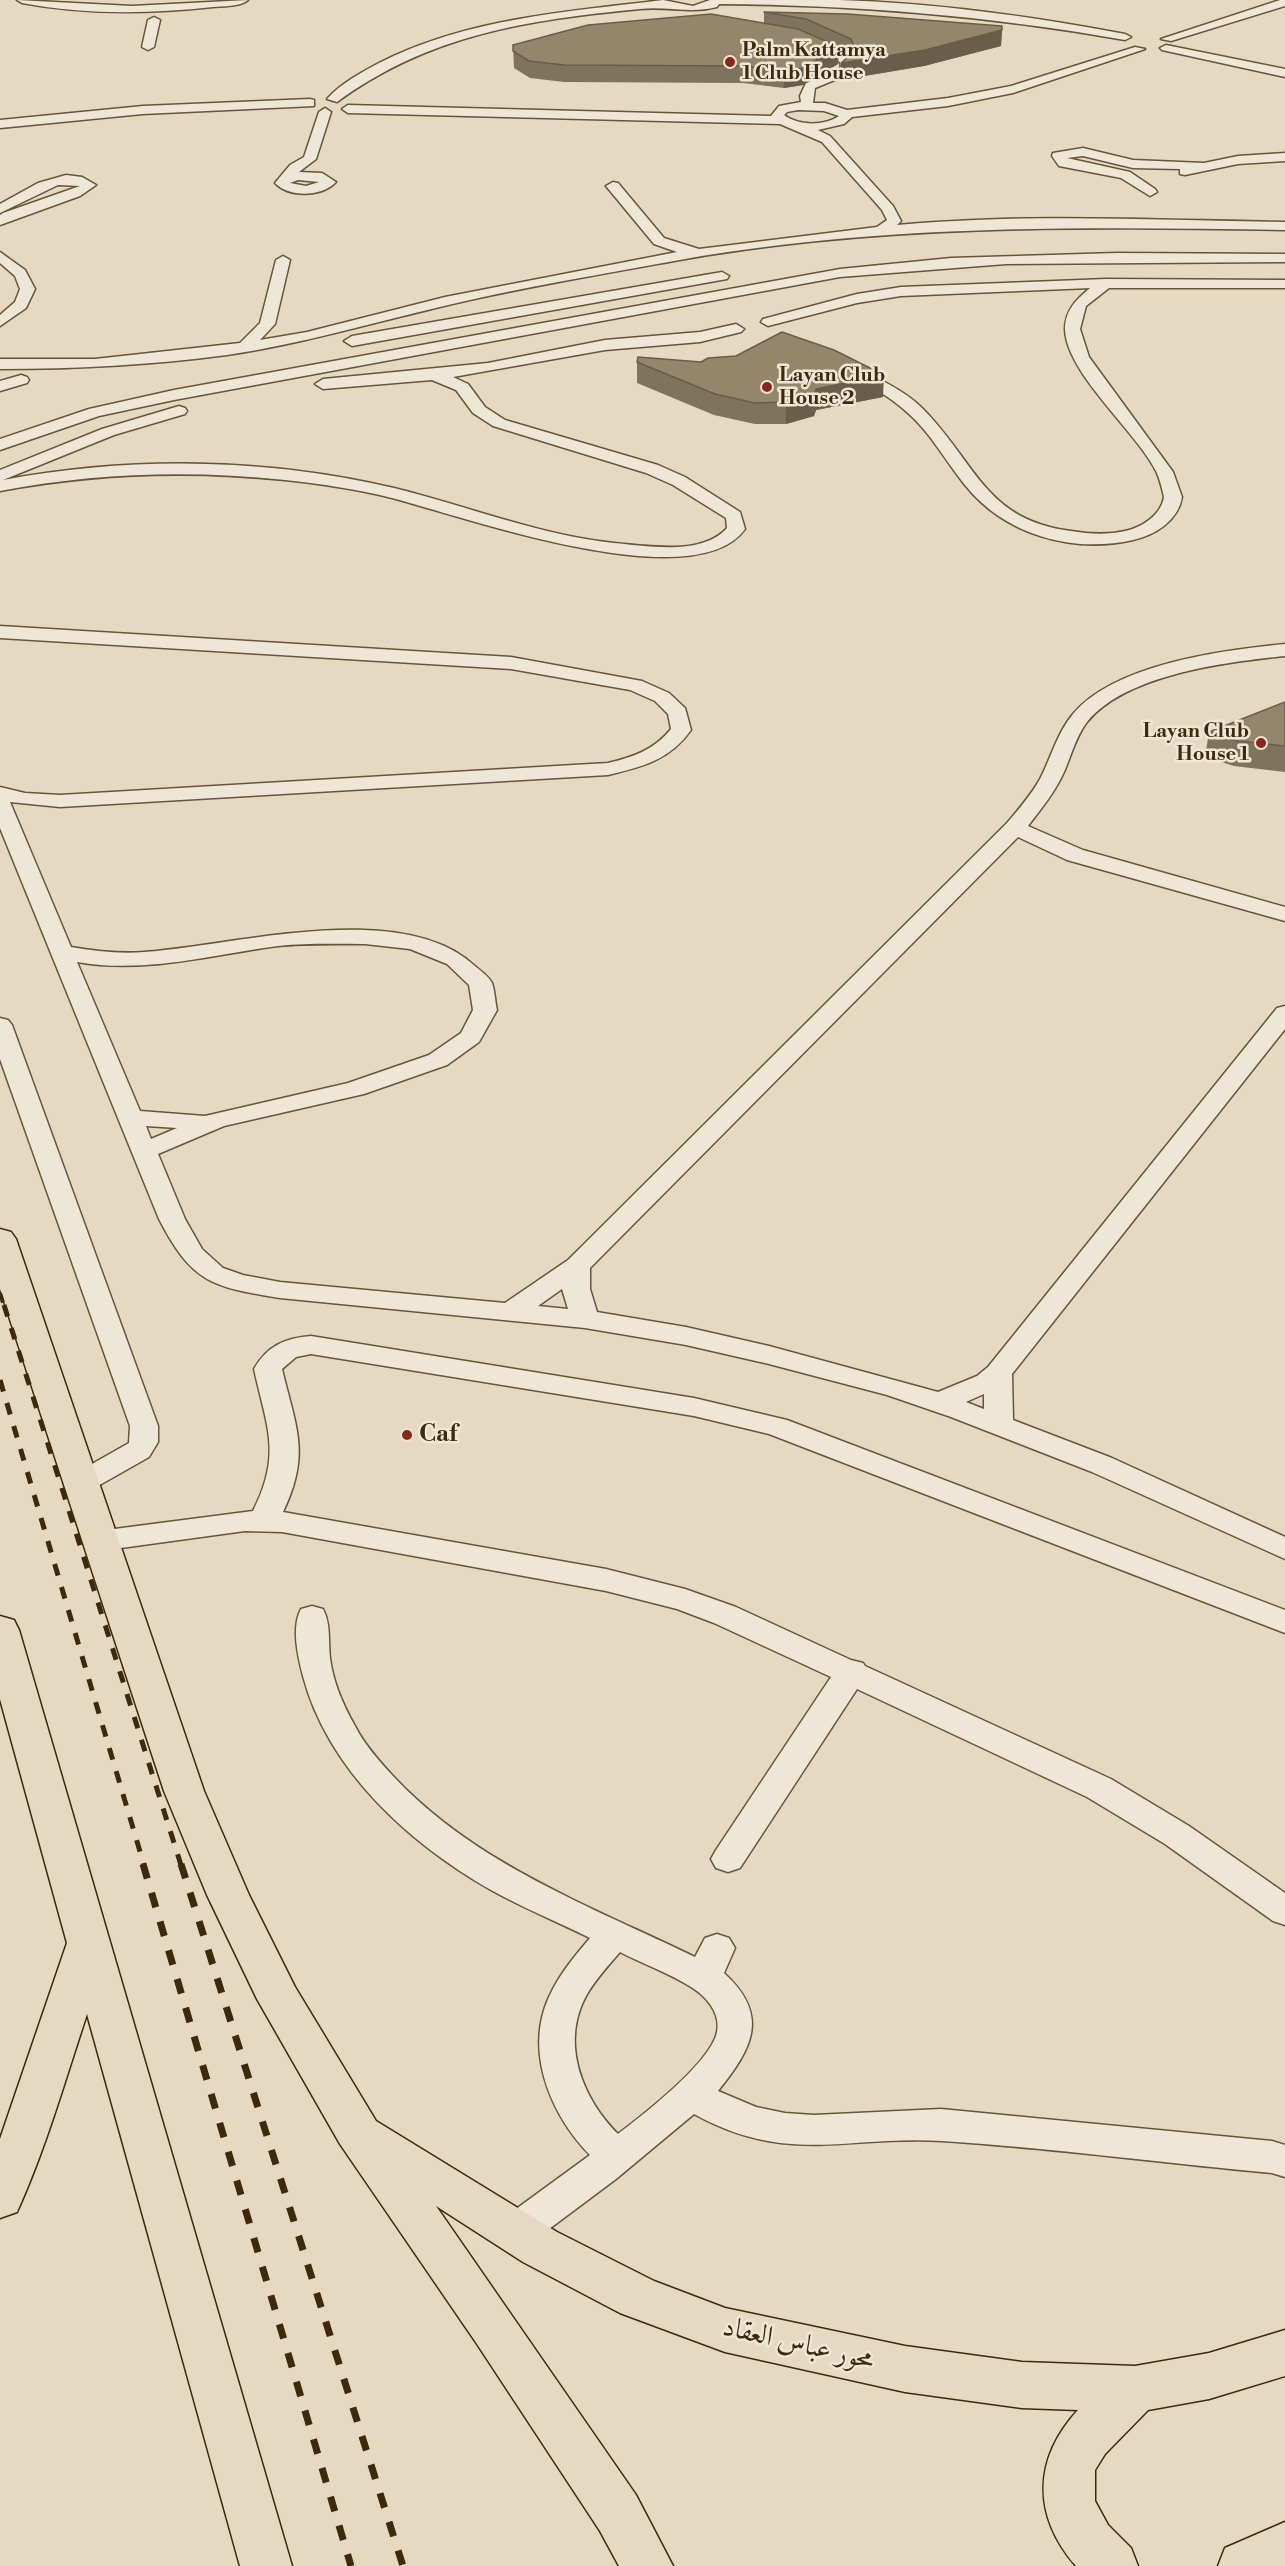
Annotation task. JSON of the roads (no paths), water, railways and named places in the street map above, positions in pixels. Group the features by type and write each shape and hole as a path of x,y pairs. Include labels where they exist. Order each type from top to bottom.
{"main road":[{"path":"0,1239 184,1791 228,1895 279,1999 356,2130 494,2328 618,2513 647,2566"},
{"path":"0,1630 266,2566"},
{"path":"0,2197 21,2145 89,1942"},
{"name":"محور عباس العقاد","path":"356,2130 515,2232 637,2297 725,2330 905,2369 1022,2385 1135,2389 1209,2376 1285,2353"},
{"path":"1112,2566 1095,2552 1081,2533 1072,2513 1068,2494 1069,2474 1075,2456 1085,2440 1135,2389"},
{"path":"1244,2566 1285,2548"}],"street":[{"path":"22,0 65,6 143,9 243,0"},
{"path":"1268,0 1153,36 1167,44 1285,73"},
{"path":"333,99 349,85 381,66 459,37 536,20 668,2 695,8 712,6 715,1 829,1 942,8 1014,16 1128,40 1139,49"},
{"path":"0,124 143,110 310,106 325,112 351,107 779,116 807,106 840,116 927,106 1001,92 1139,49 1167,44 1285,2"},
{"path":"154,20 207,5"},
{"path":"695,8 702,21"},
{"path":"143,9 154,20"},
{"path":"148,47 154,20"},
{"path":"792,38 834,54 845,60 847,66 843,72 810,86 806,96 807,106"},
{"path":"798,124 971,92 1128,40"},
{"path":"0,129 142,115 310,106 333,99 349,101 351,107"},
{"path":"310,159 320,167 323,177 328,181 326,185 303,189 285,186 282,183 295,168 310,159 325,112"},
{"path":"779,116 826,139 897,212 935,226"},
{"path":"840,116 834,133 897,212"},
{"path":"1153,199 1125,175 1064,163 1058,156 1083,152 1133,164 1200,166 1238,160 1285,157"},
{"path":"1153,199 1200,166"},
{"path":"0,209 47,183 76,180 89,185 84,191 28,207 0,221"},
{"path":"613,186 659,240 686,250 705,252"},
{"path":"386,334 388,329 401,324 700,266 908,235 935,226 1153,199 1285,226"},
{"path":"897,212 894,221 908,235"},
{"path":"0,364 105,363 245,347 307,336 437,303 705,252 908,235 1285,236"},
{"path":"623,267 659,240"},
{"path":"815,262 993,246 1274,255"},
{"path":"0,445 95,412 162,397 840,273 938,262 1011,258 1274,255 1285,248"},
{"path":"0,256 18,268 27,280 28,293 19,307 0,322"},
{"path":"985,273 1011,258"},
{"path":"245,347 267,324 283,260"},
{"path":"344,364 448,358 858,284 985,273 1069,270 1285,272"},
{"path":"0,379 21,380 163,372 734,274"},
{"path":"840,367 889,390 911,406 984,499 1014,523 1032,530 1085,538 1120,537 1137,533 1153,527 1166,514 1173,499 1169,481 1131,421 1086,368 1076,350 1073,333 1074,316 1080,301 1106,283"},
{"path":"1060,284 1080,301"},
{"path":"218,403 321,384 434,375 488,368 605,345 700,337 726,339 749,328 808,314 845,301 886,293 1060,284 1285,284"},
{"path":"721,315 749,328 783,326 789,332 808,314"},
{"path":"267,324 307,336"},
{"path":"470,397 475,382 488,368"},
{"path":"1,479 18,483 99,470 223,470 341,483 395,494 534,533 636,551 668,554 700,550 724,541 736,529 734,516 679,481 622,458 499,423 479,410 456,383 434,375"},
{"path":"0,386 21,380"},
{"path":"1,479 54,452 108,432 197,408"},
{"path":"0,426 37,431"},
{"path":"54,452 62,460 77,466 99,470"},
{"path":"0,632 511,663 634,685 662,697 678,712 681,730 668,747 643,761 608,769 78,800 42,801 0,793"},
{"path":"512,1311 577,1266 994,850 1035,804 1080,718 1095,702 1161,672 1244,653 1285,650"},
{"path":"10,827 48,809 78,800"},
{"path":"0,802 183,1243 196,1260 214,1276 236,1283 280,1290 585,1319 675,1334 770,1355 941,1402 1101,1465 1285,1549"},
{"path":"1015,828 1075,855 1283,914"},
{"path":"994,850 1075,855"},
{"path":"62,952 101,959 144,959 281,939 365,938 414,943 455,959 480,983 485,1010 471,1037 438,1060 355,1089 216,1120 144,1151"},
{"path":"76,988 108,972 144,959"},
{"path":"941,1402 987,1382 998,1373 1285,1013"},
{"path":"0,1025 144,1426 144,1442 139,1449 80,1484"},
{"path":"130,1118 157,1121 216,1120"},
{"path":"577,1266 576,1288 585,1319"},
{"path":"263,1521 281,1485 286,1464 286,1450 268,1369 275,1357 282,1352 311,1345 694,1407 777,1427 1285,1622"},
{"path":"998,1373 999,1424"},
{"path":"99,1541 263,1521 311,1527 643,1588 725,1615 852,1671 1099,1788 1177,1835 1285,1911"},
{"path":"312,1617 311,1637 316,1676 332,1719 370,1772 399,1803 440,1838 497,1877 614,1934 710,1963 734,2014 735,2034 728,2055 693,2095 515,2232"},
{"path":"728,1859 852,1671"},
{"path":"614,1934 570,1990 558,2019 555,2034 567,2092 574,2107 587,2126 615,2156"},
{"path":"693,2095 740,2120 781,2130 802,2132 904,2125 941,2125 1272,2157 1285,2161"}],"railway":[{"path":"0,1293 4,1306"},
{"path":"4,1305 181,1865"},
{"path":"0,1380 144,1865"},
{"path":"143,1864 351,2566"},
{"path":"181,1864 403,2566"}],"place":[{"name":"Palm Kattamya 1 Club House","path":"730,62"},
{"name":"Layan Club House 2","path":"767,387"},
{"name":"Layan Club House 1","path":"1261,743"},
{"name":"Caf","path":"407,1435"}]}
